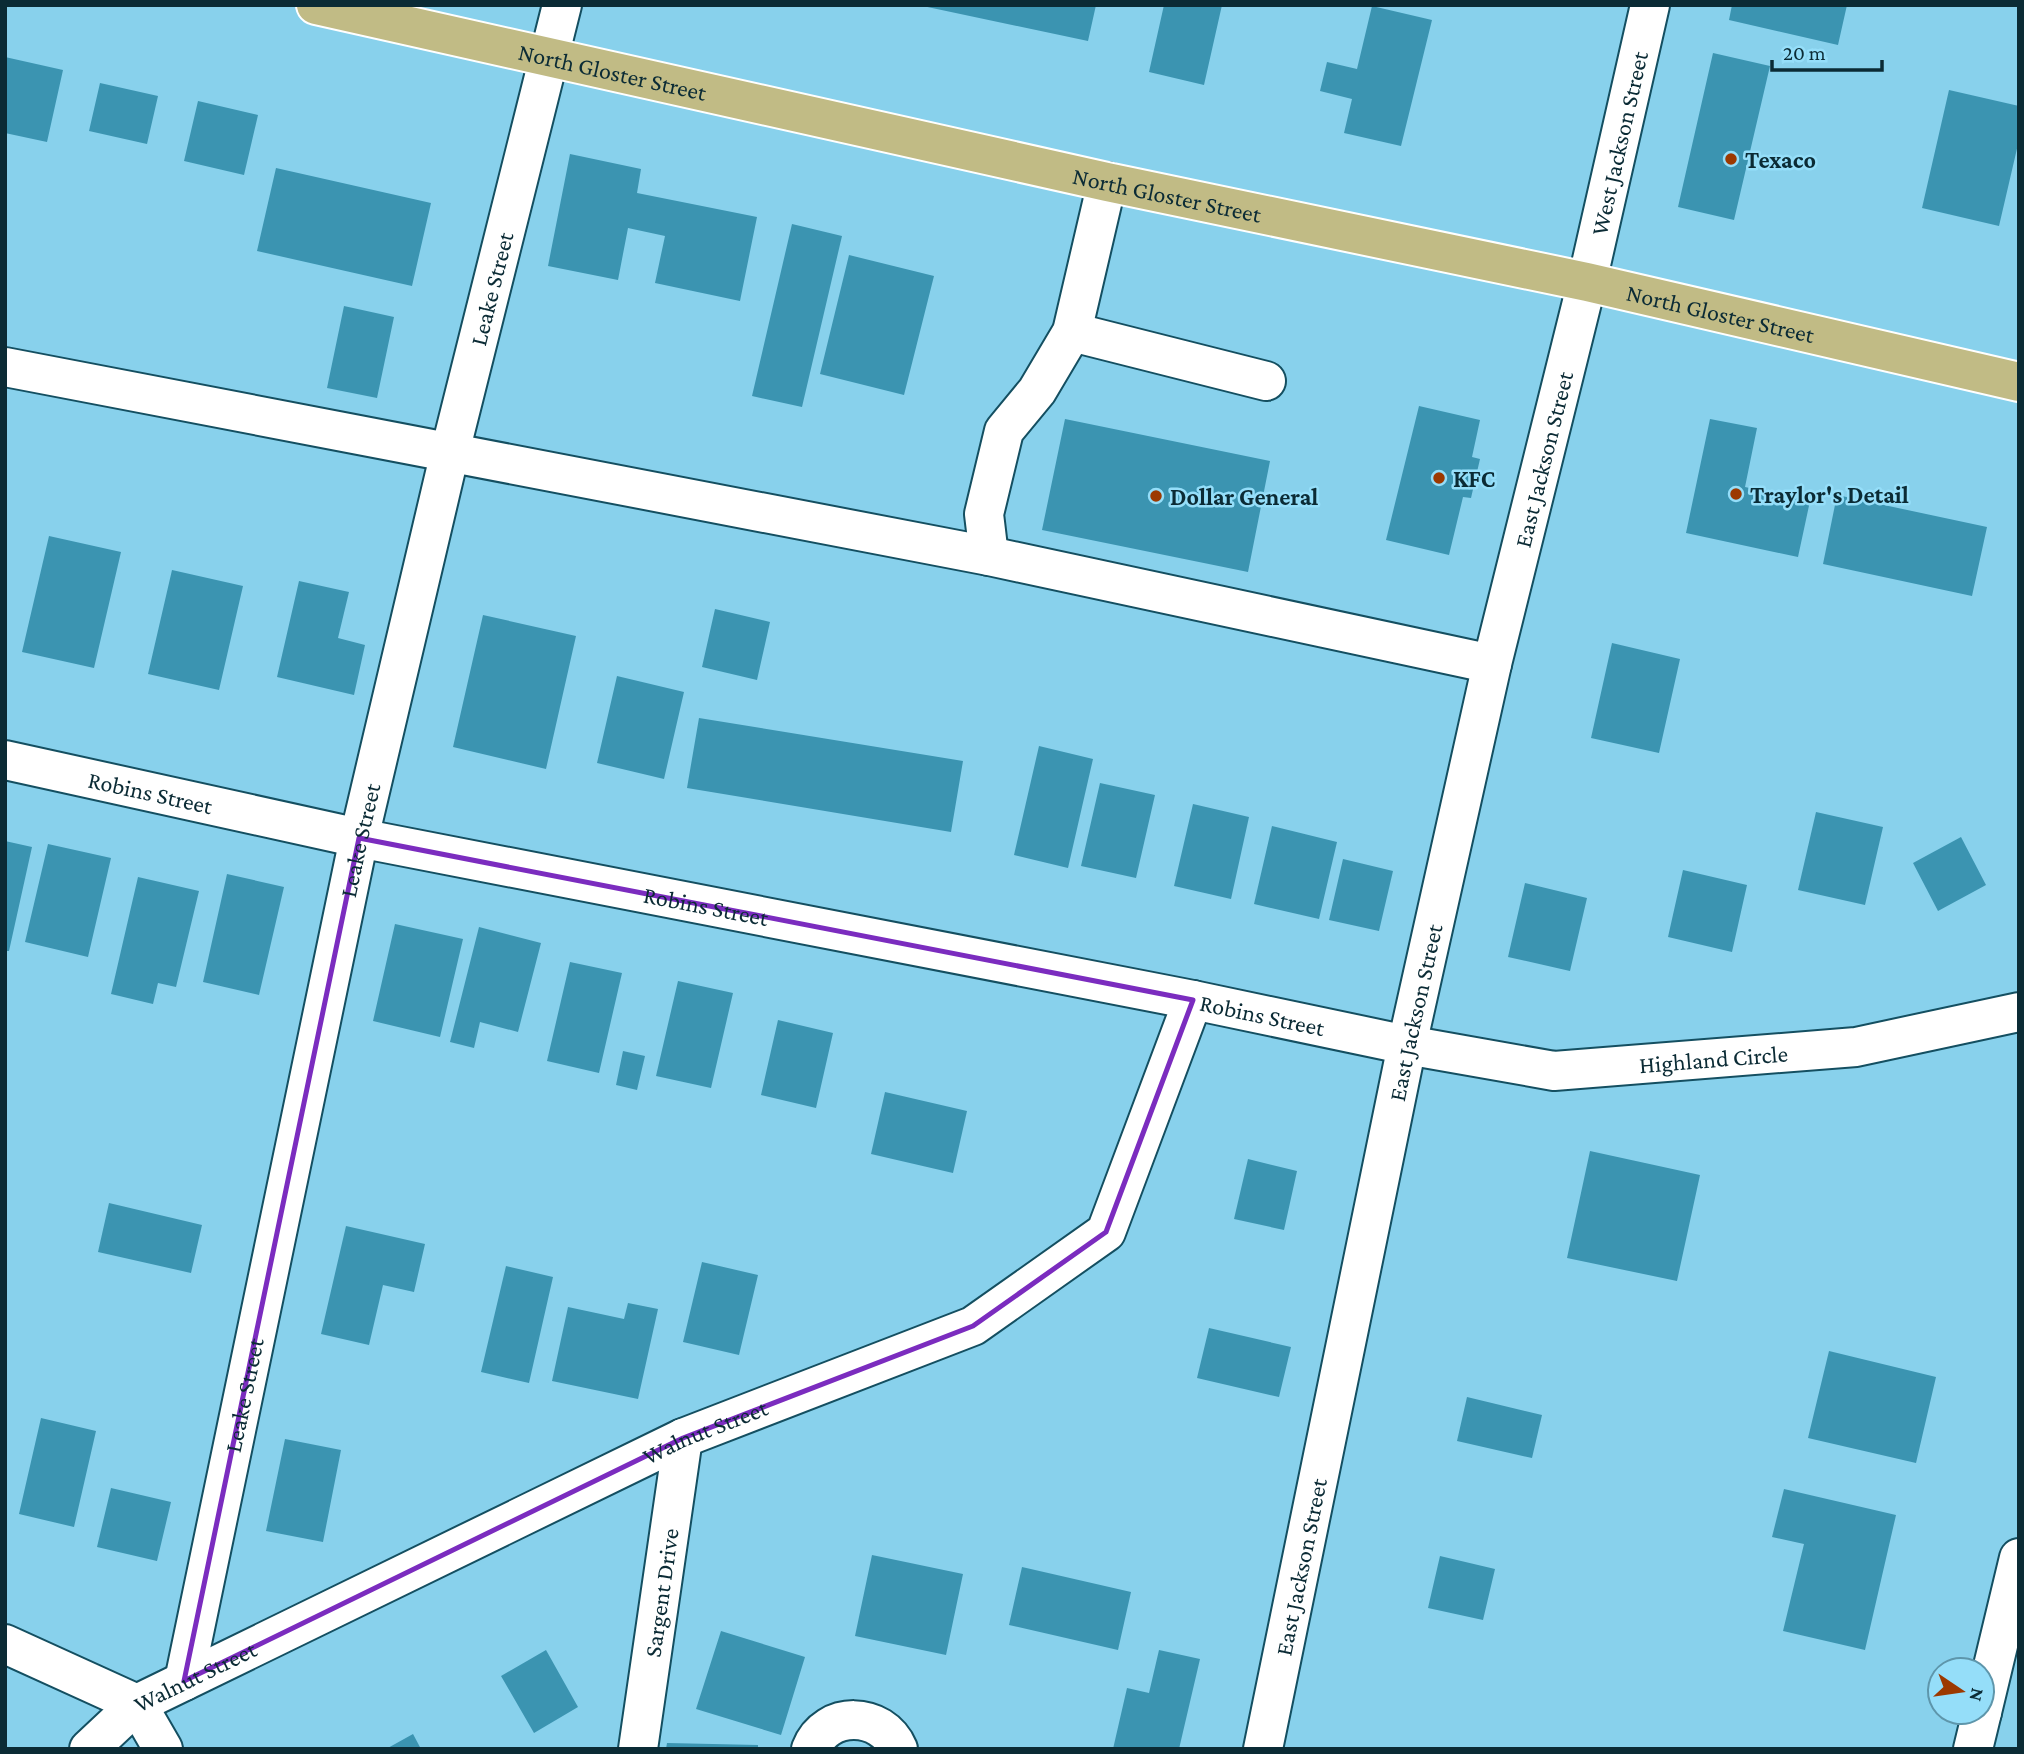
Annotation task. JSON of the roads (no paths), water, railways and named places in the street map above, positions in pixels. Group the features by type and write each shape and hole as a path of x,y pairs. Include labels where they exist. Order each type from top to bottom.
{"main road":[{"name":"North Gloster Street","path":"316,5 1107,182 1587,282 2019,382"}],"street":[{"name":"Leake Street","path":"184,1681 359,838 450,452 562,5"},
{"name":"West Jackson Street","path":"1587,282 1650,5"},
{"path":"989,556 984,514 1004,431 1037,391 1072,332 1107,182"},
{"name":"East Jackson Street","path":"1263,1749 1407,1045 1492,664 1587,282"},
{"path":"1072,332 1266,381"},
{"path":"5,367 989,556 1492,664"},
{"name":"Robins Street","path":"5,760 359,838 1193,1000 1407,1045"},
{"name":"Walnut Street","path":"89,1749 137,1704 683,1438 973,1326 1106,1232 1193,1000"},
{"name":"Highland Circle","path":"1407,1045 1554,1071 1856,1047 2019,1012"},
{"name":"Sargent Drive","path":"638,1749 683,1438"},
{"path":"1995,1656 2019,1558"},
{"path":"5,1644 137,1704 163,1749"},
{"path":"811,1749 814,1741 827,1728 844,1720 863,1720 881,1726 894,1740 898,1749"},
{"path":"1973,1749 1979,1726"}],"place":[{"name":"Texaco","path":"1731,159"},
{"name":"KFC","path":"1439,478"},
{"name":"Traylor's Detail","path":"1736,494"},
{"name":"Dollar General","path":"1156,496"}]}
